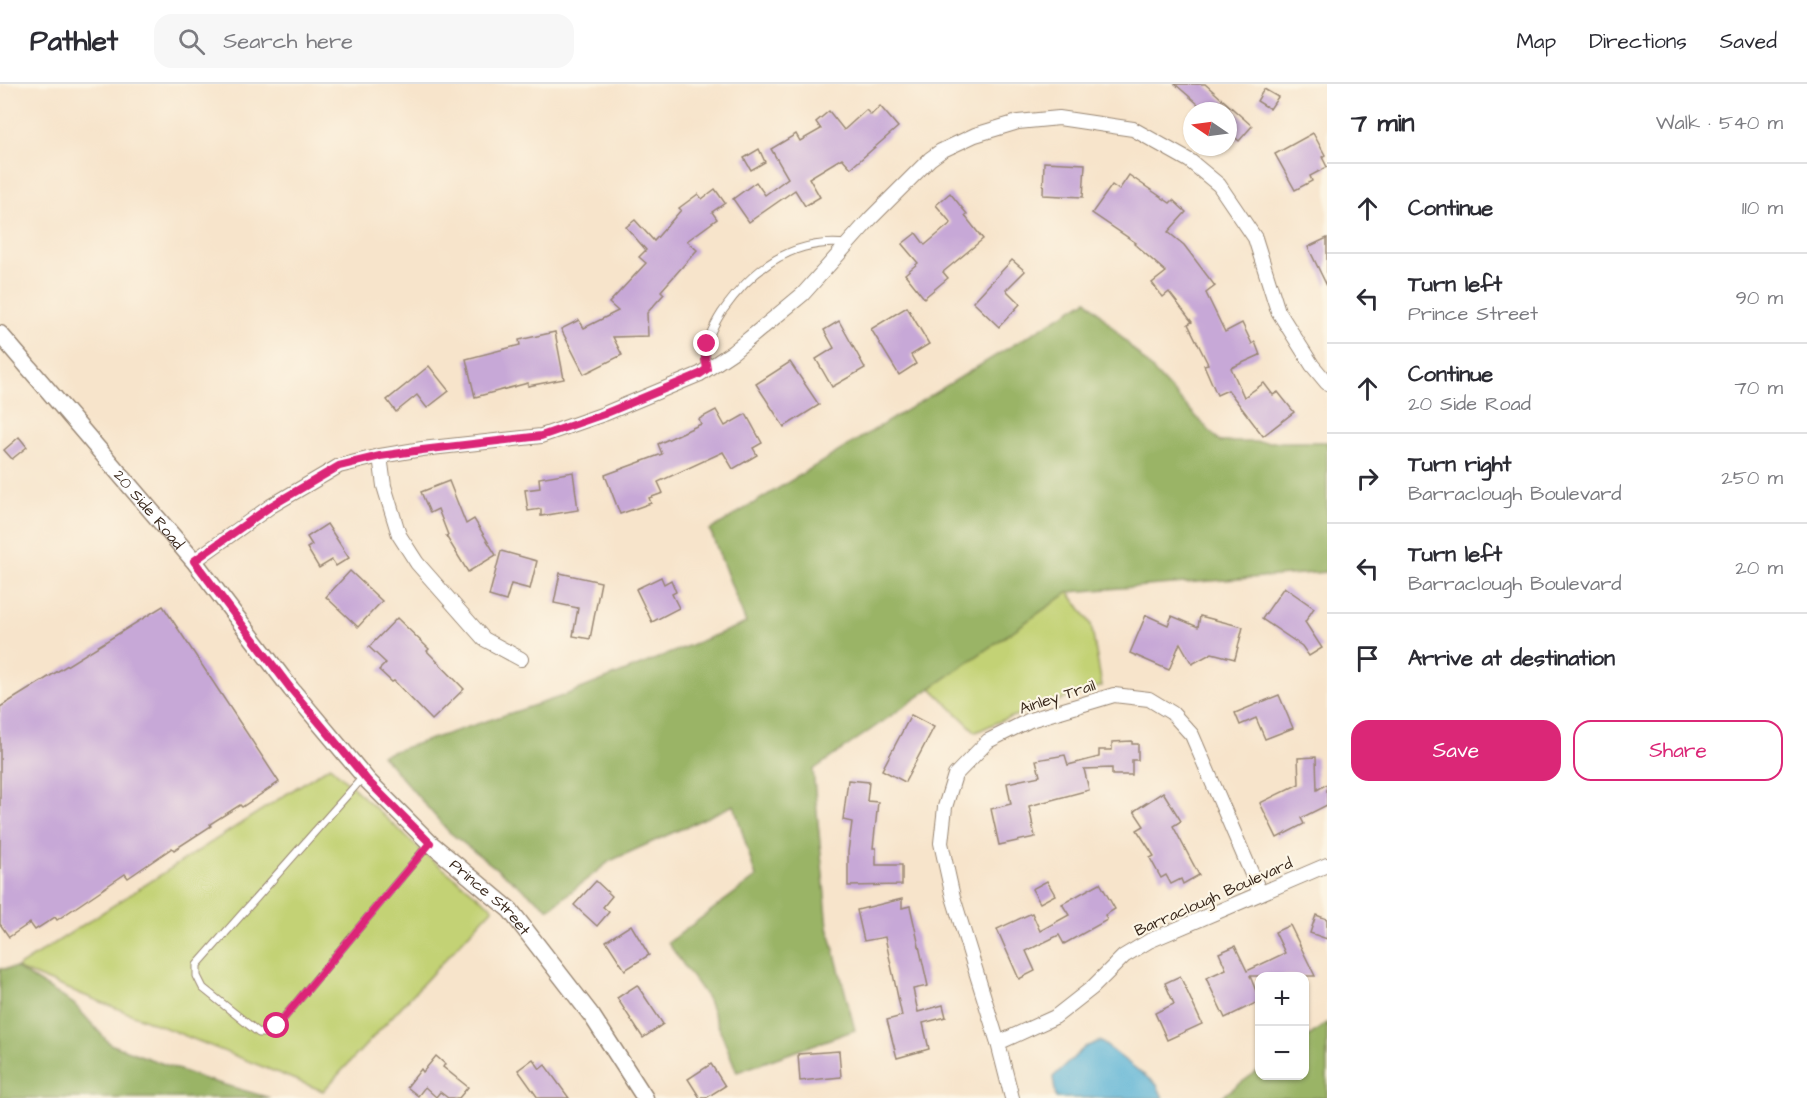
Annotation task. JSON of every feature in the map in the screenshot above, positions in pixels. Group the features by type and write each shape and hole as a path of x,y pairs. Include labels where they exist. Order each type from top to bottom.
{"street":[{"path":"194,561 271,506 339,466 380,456 541,436 604,414 707,369 733,352 803,294 870,219 930,159 941,151 975,135 1018,122 1059,118 1133,129 1190,161 1219,185 1255,238 1278,311 1312,365 1327,383"},
{"name":"20 Side Road","path":"0,334 194,561 291,689"},
{"path":"380,456 384,486 399,535 417,563 484,639 521,659"},
{"name":"Prince Street","path":"291,689 364,776 430,843 510,910 592,1016 645,1098"},
{"name":"Ainley Trail","path":"1012,1098 998,1043 953,897 941,843 945,807 956,775 988,741 1030,720 1114,695 1149,699 1172,713 1192,735 1260,893"},
{"name":"Barraclough Boulevard","path":"998,1043 1055,1017 1092,988 1124,956 1149,940 1327,865"}],"lane":[{"path":"707,369 705,358 707,344 716,321 737,291 759,270 776,258 802,248 823,242 849,244"},
{"path":"364,776 197,965 197,976 203,988 259,1033 269,1033 430,843"}],"green space":[{"path":"1087,300 1220,442 1327,442 1327,572 1069,592 813,770 828,927 855,1030 737,1072 707,998 668,943 756,877 734,805 610,861 549,909 449,832 382,755 563,696 746,623 710,530"},
{"path":"1069,592 1091,624 1102,686 1000,721 976,732 931,688"},
{"path":"330,766 426,855 493,908 323,1091 16,968"},
{"path":"16,968 74,1004 110,1044 204,1079 270,1098 0,1098 0,969"},
{"path":"1327,1023 1327,1098 1220,1098 1255,1073 1255,1080 1309,1080 1309,1036"}],"water":[{"path":"1100,1041 1157,1085 1163,1098 1056,1098 1053,1077 1085,1047"}],"building":[{"path":"1175,84 1205,84 1225,102 1196,102"},
{"path":"1264,89 1278,97 1270,109 1257,101"},
{"path":"880,106 898,127 851,168 842,158 809,178 820,197 805,206 795,190 749,222 733,199 756,182 765,195 788,178 771,149 796,134 800,141 821,129 816,122 829,111 844,130 866,110 871,115"},
{"path":"1237,113 1252,126 1239,141 1237,139"},
{"path":"1313,133 1325,155 1322,157 1327,167 1310,176 1312,181 1295,190 1275,154"},
{"path":"759,149 765,162 751,170 744,158"},
{"path":"1044,162 1085,164 1083,197 1043,195"},
{"path":"1129,175 1170,203 1173,200 1186,212 1168,232 1184,245 1215,286 1206,293 1225,332 1242,323 1252,344 1255,342 1260,355 1231,368 1244,397 1264,383 1273,395 1278,392 1294,412 1263,436 1228,390 1217,395 1204,365 1208,364 1188,324 1192,322 1169,292 1163,297 1152,283 1166,272 1134,244 1136,243 1092,213 1112,185 1119,190"},
{"path":"715,189 725,203 712,212 717,219 687,241 697,250 661,291 664,294 647,313 648,336 613,337 622,355 584,374 561,329 579,320 584,328 618,311 609,303 646,263 639,257 646,250 626,227 635,220 654,241 681,210 679,208 698,194 702,199"},
{"path":"950,193 983,239 943,272 948,278 924,298 905,274 918,263 902,244 916,233 925,245 951,223 936,205"},
{"path":"1327,238 1327,286 1308,247"},
{"path":"1012,260 1025,271 1006,290 1020,304 999,327 973,302"},
{"path":"907,307 929,344 911,355 916,364 899,375 871,329"},
{"path":"839,321 865,368 832,387 816,359 834,348 824,330"},
{"path":"555,332 564,379 528,386 528,383 475,397 466,359 520,345 519,340"},
{"path":"790,362 819,405 784,427 756,384"},
{"path":"429,366 449,391 427,408 417,395 396,412 387,400"},
{"path":"716,410 725,426 746,414 762,443 753,448 757,455 733,469 723,452 658,482 663,493 649,498 651,503 620,514 605,475 662,454 658,444 701,424 699,419"},
{"path":"19,437 27,447 12,459 4,450"},
{"path":"573,472 578,510 541,516 541,509 528,511 525,490 540,488 539,478"},
{"path":"449,481 466,524 474,519 496,555 468,572 446,536 448,535 438,509 430,513 421,492"},
{"path":"327,524 349,558 336,566 332,560 319,568 307,548 312,545 307,537"},
{"path":"501,551 537,561 530,589 511,584 506,601 489,596"},
{"path":"350,571 382,601 358,627 326,597"},
{"path":"560,573 601,582 590,639 573,636 578,608 554,603"},
{"path":"661,577 664,584 671,580 676,592 672,594 679,608 652,622 636,589"},
{"path":"1284,587 1314,608 1305,622 1322,648 1309,656 1302,646 1262,619"},
{"path":"163,606 279,782 128,878 125,874 57,920 55,917 35,930 30,923 9,937 0,924 0,707"},
{"path":"1146,615 1168,625 1172,616 1198,627 1200,616 1243,627 1235,659 1212,653 1192,664 1180,643 1169,670 1130,653"},
{"path":"397,618 429,649 427,651 464,689 432,720 394,681 392,682 379,670 386,663 369,647"},
{"path":"1279,695 1293,728 1265,739 1256,718 1240,725 1235,713"},
{"path":"911,715 934,727 905,782 882,770"},
{"path":"1132,741 1132,744 1138,744 1138,760 1132,760 1132,775 1112,775 1112,768 1084,769 1089,790 1029,806 1035,837 999,845 991,809 1011,804 1007,783 1040,776 1036,760 1065,755 1068,765 1099,757 1099,750 1112,750 1112,742"},
{"path":"1316,757 1317,790 1327,784 1327,805 1301,818 1304,824 1277,838 1260,803 1299,784 1298,758"},
{"path":"848,780 869,782 867,801 878,802 873,848 876,848 876,865 902,865 902,885 848,886 848,852 852,822 843,820"},
{"path":"1163,792 1181,821 1173,826 1199,875 1183,884 1181,879 1171,884 1166,875 1161,878 1150,858 1154,856 1137,830 1144,826 1134,811"},
{"path":"596,881 612,896 603,907 609,912 597,926 574,905"},
{"path":"1047,881 1055,895 1040,903 1032,889"},
{"path":"1100,883 1115,909 1105,915 1107,920 1064,944 1059,935 1026,951 1035,971 1019,979 997,929 1032,913 1040,931 1069,915 1062,904"},
{"path":"902,899 902,908 910,906 928,986 913,989 918,1012 943,1005 946,1017 923,1023 929,1049 897,1058 887,1020 902,1016 885,937 864,941 857,910"},
{"path":"1316,915 1327,919 1327,939 1310,933"},
{"path":"631,925 649,955 625,970 606,941"},
{"path":"1290,925 1315,976 1309,976 1309,972 1255,972 1255,976 1250,976 1255,988 1255,1003 1225,1018 1206,978 1226,969 1219,953 1235,946 1247,971 1285,953 1275,932"},
{"path":"1180,976 1202,1024 1167,1040 1155,1013 1174,1004 1165,983"},
{"path":"637,985 663,1024 643,1038 617,998"},
{"path":"839,1051 841,1077 800,1081 798,1054"},
{"path":"436,1056 445,1064 443,1067 468,1087 459,1098 448,1098 440,1092 436,1097 425,1087 418,1096 407,1087 421,1069 423,1072"},
{"path":"533,1059 540,1069 545,1065 569,1098 538,1098 518,1070"},
{"path":"711,1064 725,1086 706,1098 700,1098 688,1079"}],"route":[{"path":"277,1026 430,843 368,781 291,689 194,561 271,506 339,466 380,456 541,436 604,414 700,374 707,369 705,358 707,344"}]}
